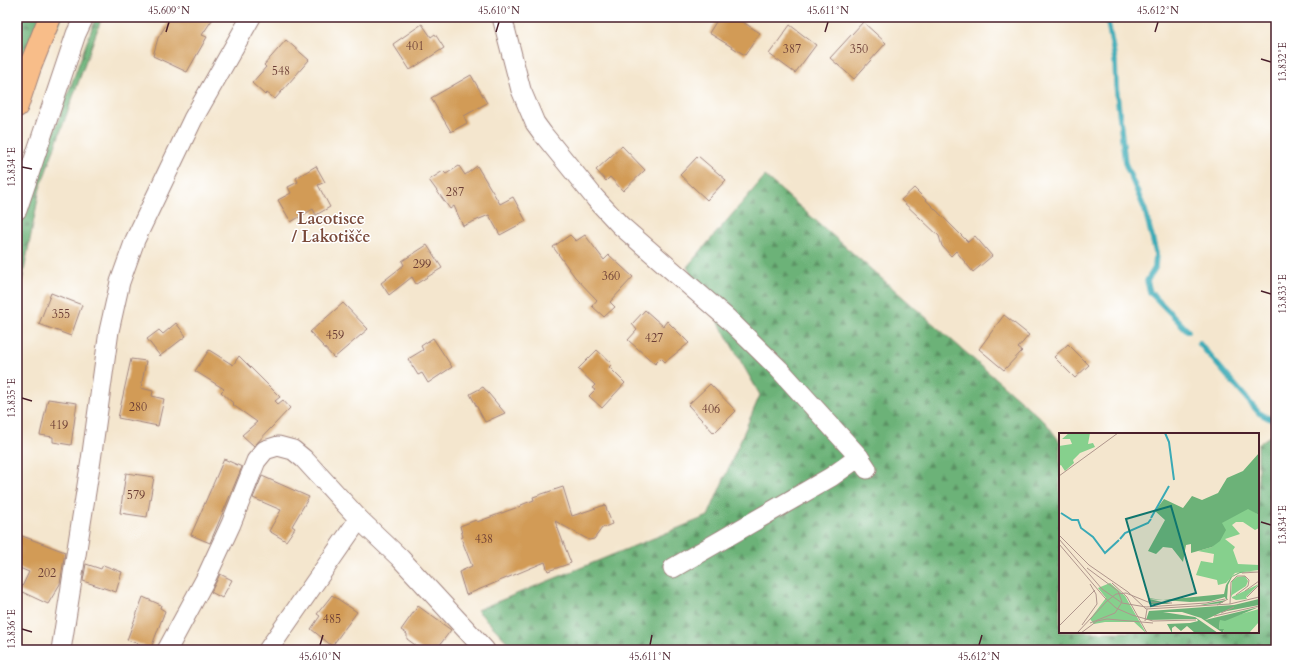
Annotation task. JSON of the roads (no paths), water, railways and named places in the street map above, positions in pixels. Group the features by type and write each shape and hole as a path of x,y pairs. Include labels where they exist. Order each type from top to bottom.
{"highway":[{"path":"17,106 30,67 50,17"}],"street":[{"path":"17,210 76,34 84,17"},
{"path":"61,650 109,331 120,282 135,240 193,119 251,17"},
{"path":"502,17 521,90 535,123 543,134 595,198 620,225 728,320 779,369 863,463 831,477 673,568"},
{"path":"167,650 209,572 231,524 256,461 265,450 278,446 293,450 309,465 359,519 400,558 485,650"},
{"path":"268,650 359,519"}],"waterway":[{"path":"1107,17 1115,60 1116,85 1125,163 1145,210 1156,253 1155,268 1147,281 1150,292 1188,331"},
{"path":"1199,343 1259,413 1276,422"}],"district":[{"name":"Lacotisce / Lakotišče","path":"331,227"}]}
